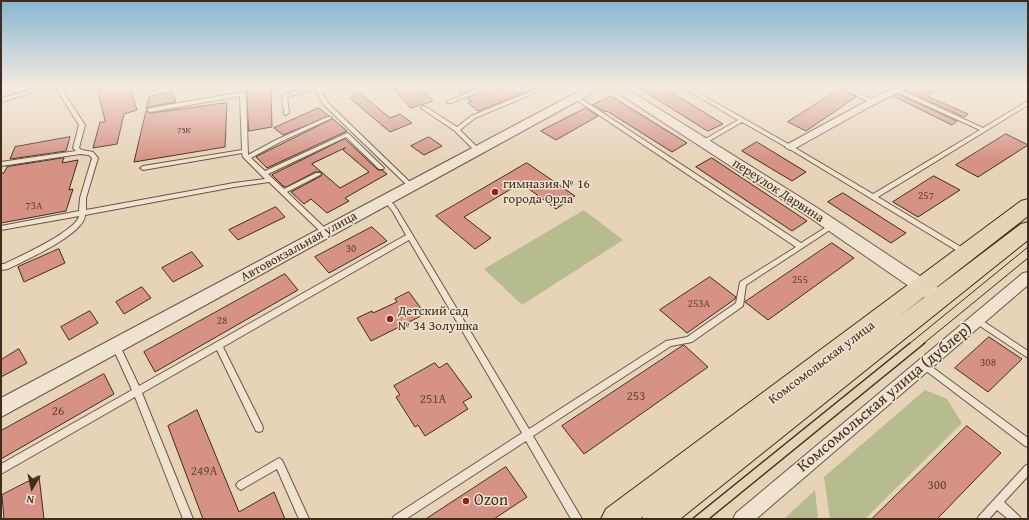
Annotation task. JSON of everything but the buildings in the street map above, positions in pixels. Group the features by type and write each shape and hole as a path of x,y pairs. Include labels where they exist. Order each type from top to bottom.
{"main road":[{"name":"Комсомольская улица","path":"657,519 931,293 966,253 1028,206"},
{"name":"Комсомольская улица","path":"616,519 931,293 1028,229"}],"street":[{"name":"Автовокзальная улица","path":"1,408 552,111"},
{"name":"переулок Дарвина","path":"653,111 833,226 931,293"},
{"path":"790,147 856,111"},
{"name":"Комсомольская улица (дублер)","path":"742,519 1028,277"}],"lane":[{"path":"73,111 82,125 76,148 80,152"},
{"path":"244,111 245,156 326,233"},
{"path":"334,111 411,186"},
{"path":"429,111 457,130 478,151"},
{"path":"457,130 473,117 487,111"},
{"path":"597,111 801,247"},
{"path":"727,111 790,147 966,253"},
{"path":"947,111 982,129"},
{"path":"873,197 982,129 1013,111"},
{"path":"247,158 278,141 329,118"},
{"path":"702,143 742,120"},
{"path":"264,174 347,135 382,168"},
{"path":"143,168 245,151"},
{"path":"1,164 80,152 91,153 95,158 83,198 82,219 51,244 5,267 1,267"},
{"path":"283,192 318,174"},
{"path":"1,228 234,184 271,180"},
{"path":"386,200 410,236 577,519"},
{"path":"397,519 528,436 669,343 689,340 740,304 743,284 833,226"},
{"path":"1,469 410,236"},
{"path":"977,320 1028,354"},
{"path":"218,345 259,428"},
{"path":"116,346 138,391 188,519"},
{"path":"924,365 1028,443"},
{"path":"241,485 279,463 304,519"},
{"path":"982,519 1028,469"},
{"path":"997,503 1016,519"}],"green space":[{"path":"584,210 623,240 522,305 484,269"},
{"path":"925,390 947,399 962,423 865,519 830,519 824,477"},
{"path":"815,490 818,519 784,519"}],"tram line":[{"path":"909,344 1028,247"},
{"path":"923,344 1028,258"},
{"path":"692,519 910,343"},
{"path":"709,519 925,343"}],"place":[{"name":"гимназия № 16 города Орла","path":"495,192"},
{"name":"Детский сад № 34 Золушка","path":"390,319"},
{"name":"Ozon","path":"466,501"}]}
